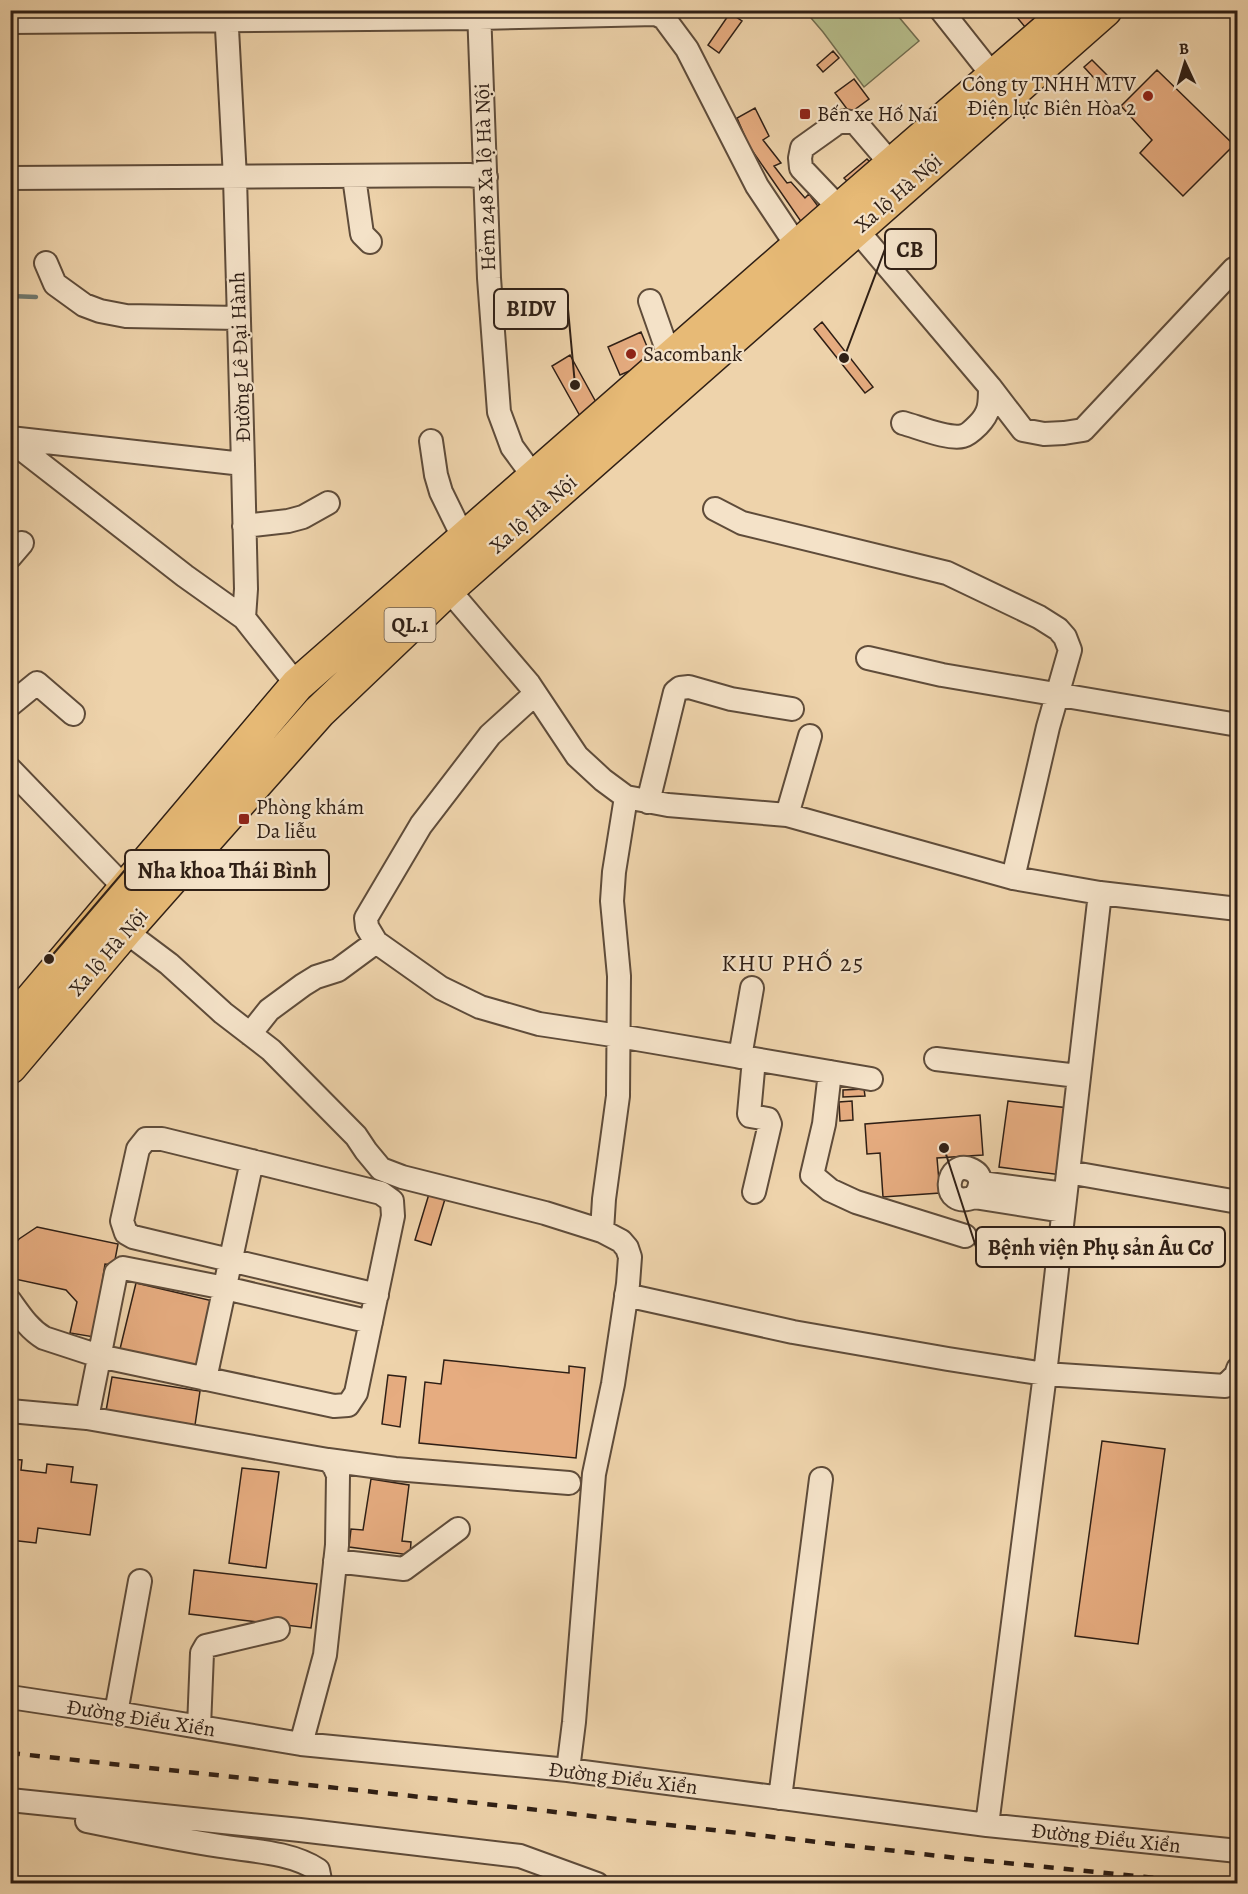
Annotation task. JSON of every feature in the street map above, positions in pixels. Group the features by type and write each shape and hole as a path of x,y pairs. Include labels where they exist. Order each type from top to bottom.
{"highway":[{"name":"Xa lộ Hà Nội","path":"848,219 892,165 1070,10"},
{"name":"Xa lộ Hà Nội","path":"10,1067 125,931 319,712 805,257 848,219 1105,10"},
{"name":"Xa lộ Hà Nội","path":"10,1025 297,686 670,357 805,257"}],"street":[{"path":"941,10 993,77"},
{"path":"10,22 227,15 649,12 660,15 687,49 757,186 805,257"},
{"name":"Hẻm 248 Xa lộ Hà Nội","path":"479,14 489,278 499,412 512,447 534,477"},
{"name":"Đường Lê Đại Hành","path":"227,15 239,318 246,589 244,618"},
{"path":"892,165 856,123 845,121 837,123 801,148 801,168 848,219 990,387 1023,430 1044,434 1083,430 1234,268 1238,267"},
{"path":"10,178 470,175 486,177"},
{"path":"354,177 362,234 370,242"},
{"path":"46,263 55,284 84,304 100,311 126,315 239,318"},
{"path":"650,301 670,357"},
{"path":"903,423 954,437 964,436 977,427 988,414 990,387"},
{"path":"10,439 243,464"},
{"path":"10,439 176,569 244,618 297,686"},
{"path":"431,441 435,475 464,539"},
{"path":"244,526 303,517 328,503"},
{"path":"716,508 742,523 946,573 1039,617 1058,629 1070,650 1048,728 1013,878"},
{"path":"448,589 529,684 577,756 626,797 698,808 760,811 787,815 1013,878 1100,893 1238,909"},
{"path":"868,658 942,675 1057,696 1238,724"},
{"path":"10,705 37,683 73,714"},
{"path":"648,802 675,692 680,688 689,687 730,699 792,709"},
{"path":"535,694 490,735 421,825 366,918 367,927 376,942 441,988 480,1006 539,1024 871,1079"},
{"path":"787,815 810,736"},
{"path":"10,769 125,888"},
{"path":"602,1231 618,1096 619,976 612,902 614,872 626,797"},
{"path":"987,1826 1045,1374 1100,893"},
{"path":"125,931 169,964 271,1050 349,1128 381,1169 402,1177 545,1213 602,1231 621,1241 627,1248 630,1257 626,1295 613,1384 594,1474 568,1770"},
{"path":"250,1034 269,1010 303,985 316,977 338,970 376,942"},
{"path":"752,988 747,1058 749,1114 768,1119 770,1124 754,1192"},
{"path":"936,1059 1078,1076"},
{"path":"830,1072 824,1124 812,1175 830,1190 856,1202 965,1236"},
{"path":"10,1301 36,1334 99,1356 334,1406 348,1405 356,1393 393,1216 392,1201 381,1193 162,1139 146,1139 138,1149 122,1221 126,1233 134,1237 376,1295"},
{"path":"205,1379 252,1161"},
{"path":"1068,1172 1238,1202"},
{"path":"977,1190 1064,1203"},
{"path":"87,1418 116,1273 123,1269 225,1288 371,1322"},
{"path":"626,1295 794,1332 1045,1374 1225,1386 1236,1375 1238,1369"},
{"path":"10,1411 87,1418 328,1460 395,1469 569,1483"},
{"path":"301,1744 325,1655 335,1561 338,1474 328,1460"},
{"path":"780,1798 821,1479"},
{"path":"335,1561 404,1569 458,1529"},
{"path":"116,1713 140,1581"},
{"path":"199,1727 202,1653 206,1646 278,1629"},
{"name":"Đường Điểu Xiển","path":"10,1697 301,1744 568,1770 987,1826 1238,1851"},
{"path":"10,1800 520,1856 597,1884"},
{"path":"76,1807 83,1820 271,1854 308,1863 318,1870 319,1884"}],"green space":[{"path":"805,11 904,11 898,16 919,41 864,87"}],"building":[{"path":"740,10 765,10 765,12 740,14"},
{"path":"1011,10 1038,10 1041,13 1025,27"},
{"path":"730,13 742,21 719,53 708,45"},
{"path":"833,51 839,58 823,72 817,65"},
{"path":"1092,60 1110,78 1102,87 1084,67"},
{"name":"Công ty TNHH MTV Điện lực Biên Hòa 2","path":"1157,70 1234,145 1183,196 1140,153 1152,140 1121,106"},
{"path":"854,79 869,99 850,113 835,93"},
{"path":"755,108 769,136 763,140 781,163 774,166 787,183 791,182 805,198 809,194 820,209 802,223 749,146 737,118"},
{"path":"867,159 871,163 848,182 844,178"},
{"path":"822,322 873,387 865,393 814,329"},
{"name":"Sacombank","path":"641,332 653,361 620,375 608,347"},
{"path":"570,355 597,404 580,416 552,366"},
{"path":"864,1089 865,1096 843,1097 843,1090"},
{"path":"852,1101 853,1120 840,1121 839,1102"},
{"path":"1008,1101 1069,1108 1062,1175 999,1167"},
{"path":"980,1115 983,1155 937,1158 940,1193 883,1197 880,1153 867,1154 865,1124"},
{"path":"429,1194 445,1199 431,1245 415,1240"},
{"path":"37,1227 118,1244 114,1265 105,1264 94,1337 70,1333 77,1302 66,1290 10,1278 10,1250 19,1239"},
{"path":"136,1283 213,1301 197,1368 120,1349"},
{"path":"444,1360 569,1373 569,1366 585,1368 576,1458 419,1443 425,1382 441,1384"},
{"path":"388,1375 406,1377 400,1427 382,1424"},
{"path":"112,1377 200,1391 195,1425 106,1411"},
{"path":"1102,1441 1165,1449 1138,1644 1075,1636"},
{"path":"10,1459 22,1460 21,1470 46,1473 47,1464 73,1467 71,1482 97,1485 90,1535 38,1528 36,1543 10,1540"},
{"path":"242,1468 279,1472 266,1568 229,1563"},
{"path":"371,1479 409,1485 402,1541 411,1542 410,1555 349,1547 351,1529 363,1530"},
{"path":"194,1570 317,1584 311,1628 189,1614"}],"waterway":[{"path":"10,296 36,297"}],"railway":[{"path":"10,1753 957,1858 1217,1884"}],"place":[{"name":"Công ty TNHH MTV Điện lực Biên Hòa 2","path":"1148,96"},
{"name":"Bến xe Hố Nai","path":"805,114"},
{"name":"Sacombank","path":"631,354"},
{"name":"CB","path":"844,358"},
{"name":"BIDV","path":"575,385"},
{"name":"Phòng khám Da liễu","path":"244,819"},
{"name":"Nha khoa Thái Bình","path":"49,959"},
{"name":"Bệnh viện Phụ sản Âu Cơ","path":"944,1148"}],"district":[{"name":"KHU PHỐ 25","path":"793,963"}]}
